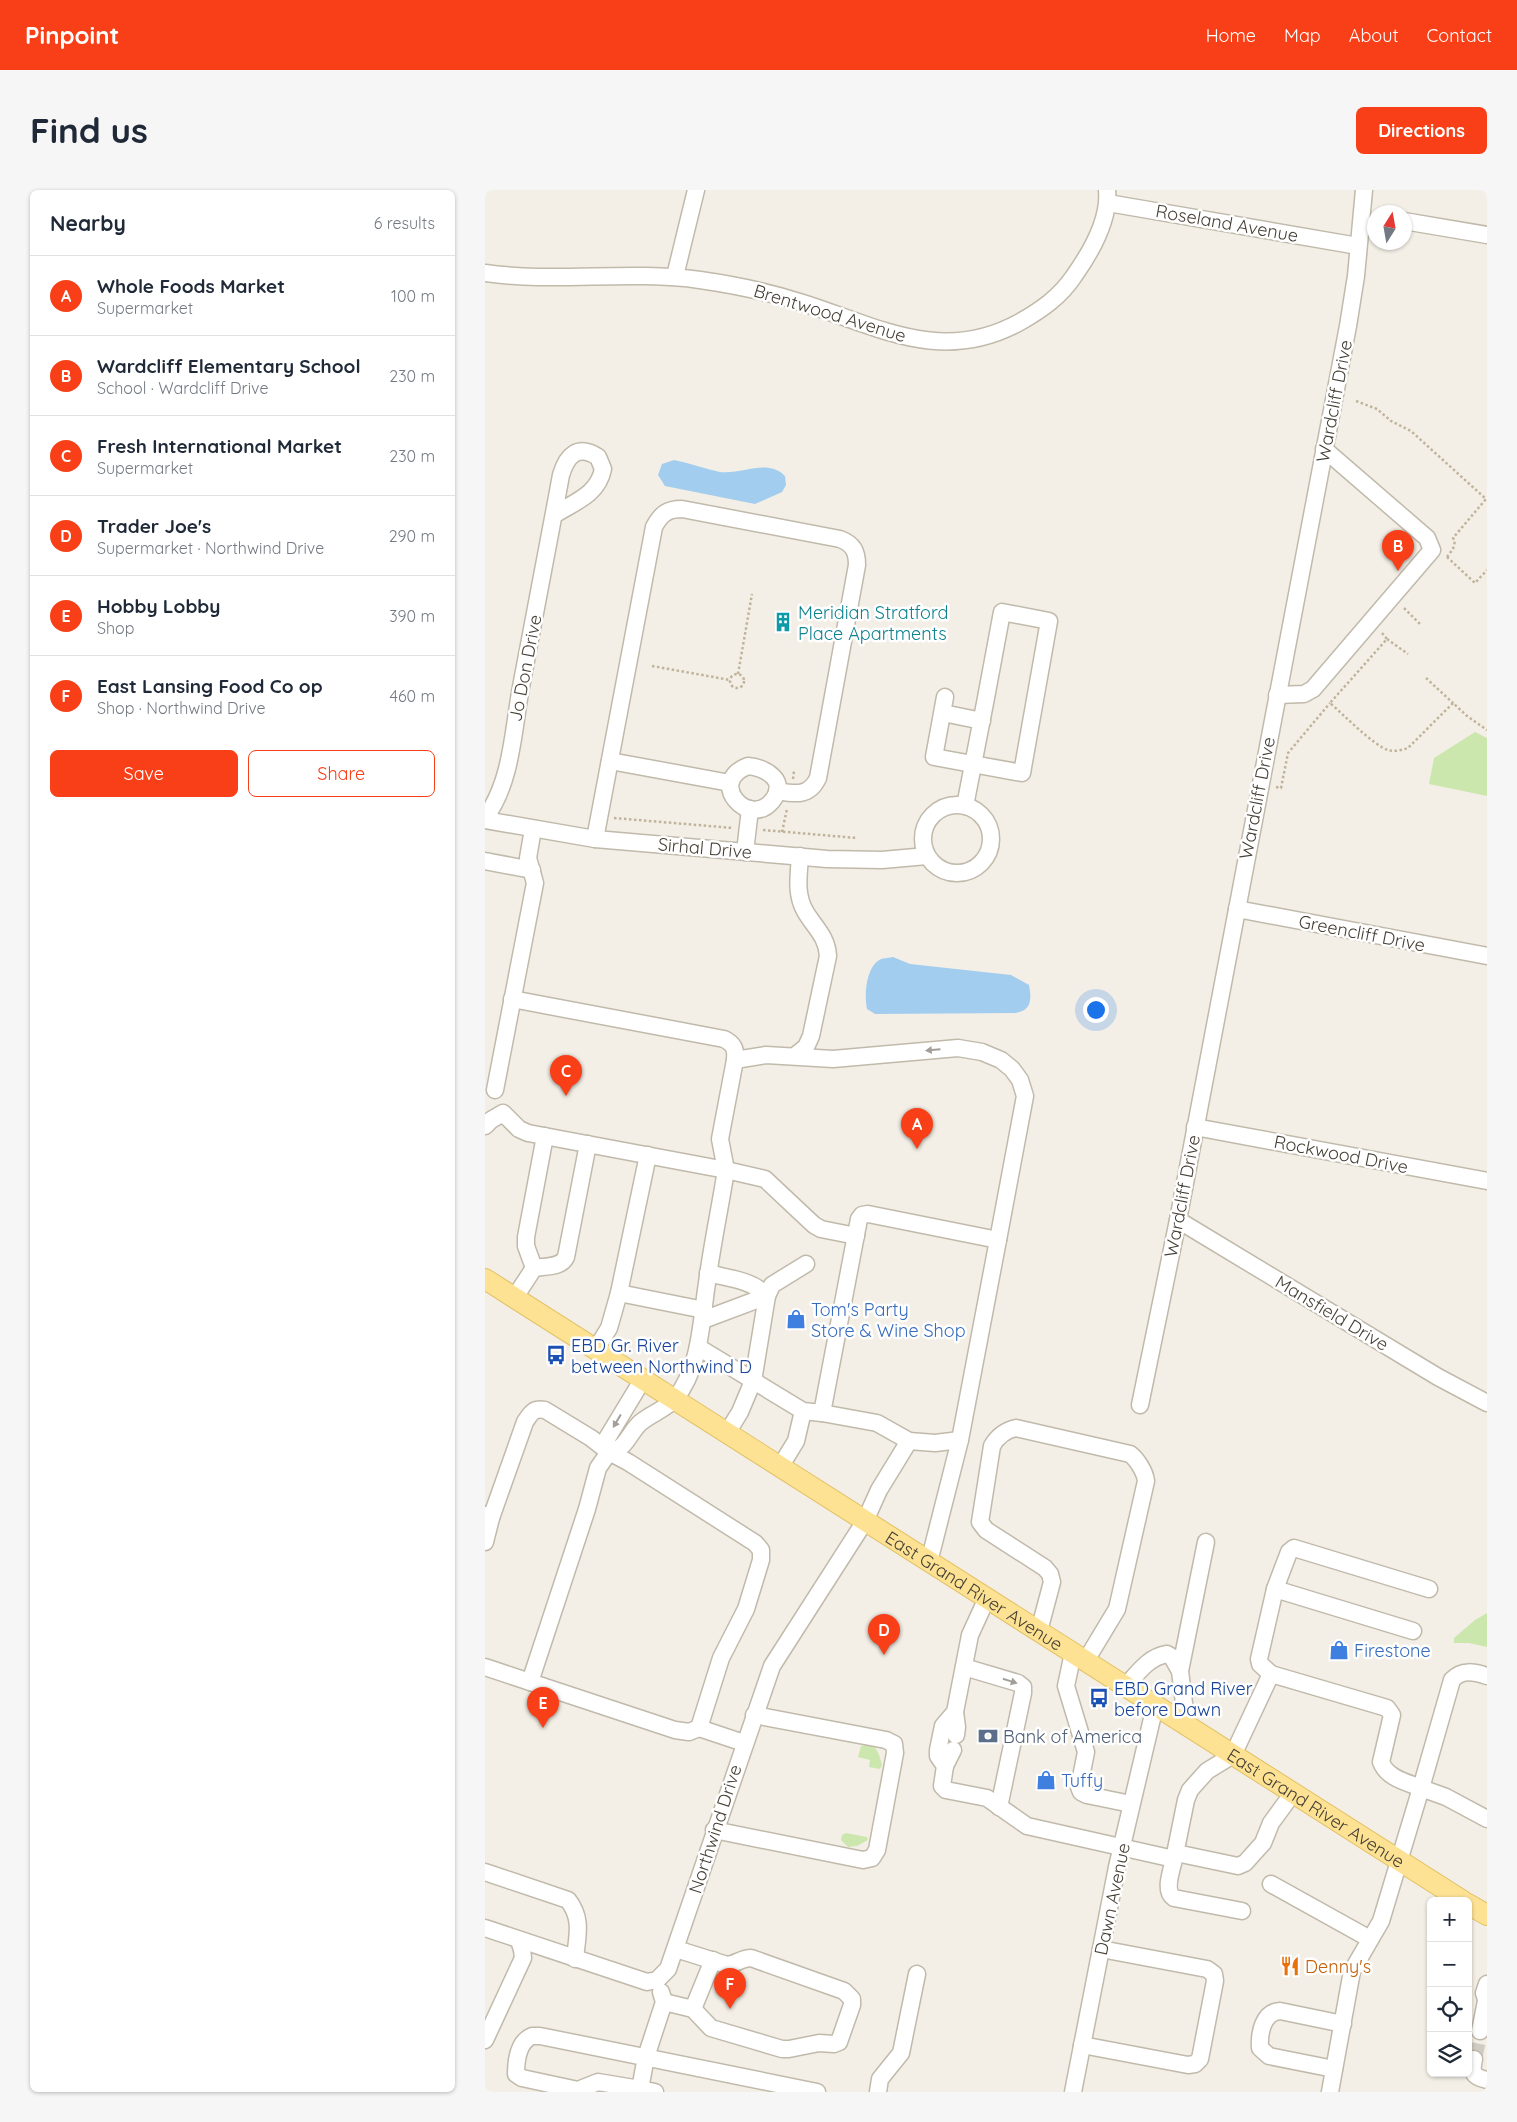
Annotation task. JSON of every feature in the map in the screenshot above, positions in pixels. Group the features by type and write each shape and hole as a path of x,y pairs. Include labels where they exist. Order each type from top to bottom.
{"main road":[{"name":"East Grand River Avenue","path":"485,1280 515,1297 780,1468 1457,1897"},
{"path":"1472,1906 1487,1915"}],"street":[{"path":"675,276 696,190"},
{"name":"Wardcliff Drive","path":"1140,1405 1237,909 1352,301 1358,246 1367,214 1364,190"},
{"name":"Brentwood Avenue","path":"485,273 554,277 675,276 763,291 900,336 931,342 968,342 1003,331 1039,311 1065,289 1084,261 1099,233 1108,197"},
{"name":"Roseland Avenue","path":"1108,197 1358,246"},
{"path":"1412,222 1487,235"},
{"path":"1277,695 1304,694 1313,689 1432,550 1427,538 1324,449"},
{"path":"595,839 654,527 665,512 672,509 682,509 840,539 849,542 857,556 818,778 809,791 802,794 777,791"},
{"name":"Jo Don Drive","path":"485,819 494,806 506,769 554,515"},
{"path":"965,806 973,764 982,721 1002,612 1049,621 1022,773 973,764 934,757 944,705 982,721"},
{"path":"610,761 730,783"},
{"path":"748,766 757,767 765,769 772,775 777,783 777,791 768,805 761,809 750,809 741,806 734,799 730,783 733,775 739,770 748,766"},
{"path":"953,805 965,806 975,810 983,818 989,828 991,839 989,850 984,860 971,870 955,873 939,868 927,856 923,845 923,834 927,823 933,815 943,808 953,805"},
{"path":"745,852 750,809"},
{"name":"Sirhal Drive","path":"485,819 595,839 745,852 864,861 927,856"},
{"path":"533,829 528,858 535,883 512,999 490,1086 500,1096 503,1113 519,1129 545,1136 765,1179 814,1225 821,1229 856,1236"},
{"path":"796,1055 806,1048 811,1036 828,956 823,934 805,910 799,898 800,856"},
{"path":"485,861 532,870"},
{"name":"Greencliff Drive","path":"1237,909 1487,956"},
{"path":"512,999 724,1039 734,1047 735,1060 720,1139 726,1170 708,1273 698,1347 687,1378 674,1400 642,1422 621,1448 615,1452 609,1452"},
{"path":"735,1060 766,1054 833,1059 958,1048 982,1052 1001,1060 1012,1069 1020,1080 1025,1096 998,1240 960,1440 929,1562"},
{"path":"485,1126 503,1113"},
{"name":"Rockwood Drive","path":"1195,1127 1487,1181"},
{"path":"534,1268 526,1246 526,1237 545,1136"},
{"path":"515,1297 534,1268 559,1265 564,1262 588,1144"},
{"path":"595,1349 609,1328 619,1293 648,1155"},
{"path":"822,1413 859,1219 862,1215 868,1214 998,1240"},
{"name":"Mansfield Drive","path":"1177,1220 1438,1377 1487,1403"},
{"path":"727,1434 740,1412 753,1380 767,1296 772,1285 806,1264"},
{"path":"708,1273 761,1288 767,1296"},
{"path":"619,1293 703,1315 767,1296"},
{"path":"698,1347 803,1410 877,1423 909,1441 935,1444 960,1440"},
{"path":"609,1452 605,1446 605,1440 643,1379"},
{"path":"485,1542 488,1517 525,1422 532,1411 537,1408 545,1410 591,1438 609,1452 628,1462 755,1543 761,1550 761,1560 746,1609 721,1658 699,1728"},
{"path":"780,1468 796,1441 803,1410"},
{"path":"1039,1631 1052,1582 1050,1574 1045,1568 986,1530 980,1522 992,1446 996,1440 1010,1429 1016,1428 1130,1454 1134,1457 1145,1476 1146,1482 1117,1610 1079,1657 1066,1686 1086,1752 1079,1787 1081,1792 1087,1795 1131,1804"},
{"name":"Northwind Drive","path":"657,1980 668,1969 676,1949 714,1830 772,1666 865,1521 879,1490 909,1441"},
{"path":"530,1682 587,1509 598,1468 609,1452"},
{"path":"1187,1727 1180,1671 1206,1542"},
{"path":"1429,1589 1294,1548 1289,1552 1275,1589 1259,1659 1260,1664 1271,1674 1387,1708 1392,1715 1382,1754 1381,1762 1384,1770 1393,1776 1446,1797 1487,1819"},
{"path":"1275,1589 1413,1631"},
{"path":"987,1598 970,1634 963,1666 955,1712 957,1727 954,1742 945,1766 942,1786 946,1790 987,1798 1027,1826 1122,1846 1238,1866 1245,1863 1263,1843 1271,1823 1293,1794"},
{"path":"1125,1687 1145,1664 1161,1655 1167,1654 1172,1657 1180,1671"},
{"path":"963,1666 1023,1686 999,1807"},
{"path":"485,1667 675,1730 689,1732 699,1728 744,1743"},
{"path":"1330,2092 1352,1971 1381,1921 1452,1680 1458,1674 1465,1672 1476,1672 1487,1676"},
{"path":"1241,1911 1174,1898 1168,1890 1185,1800 1190,1790 1207,1771 1233,1756 1271,1674"},
{"name":"Dawn Avenue","path":"1073,2092 1122,1846 1155,1706"},
{"path":"945,1766 938,1756 938,1750 943,1726 955,1712"},
{"path":"714,1830 863,1860 872,1858 877,1850 895,1753 894,1744 886,1740 755,1715"},
{"path":"485,1872 568,1900 576,1910 578,1924 575,1959"},
{"path":"1271,1884 1370,1939"},
{"path":"485,1928 633,1979 647,1982 657,1980 664,2002 646,2057 647,2090 598,2082 577,2090 522,2078 516,2074 516,2068 522,2043 532,2036 646,2057 817,2092"},
{"path":"485,2040 523,1958 523,1950 519,1940"},
{"path":"664,2002 693,2009 711,2028 789,2050 819,2043 834,2044 839,2042 851,2005 852,2000 844,1991 751,1958 745,1958 727,1965 676,1949"},
{"path":"1082,2045 1187,2065 1195,2064 1200,2059 1215,1981 1214,1974 1207,1969 1101,1949"},
{"path":"693,2009 713,1960"},
{"path":"878,2092 881,2079 901,2053 917,1974"},
{"path":"1481,2030 1487,2001 1484,1993 1487,1984"},
{"path":"1334,2069 1269,2056 1260,2048 1260,2043 1267,2015 1273,2011 1343,2024"},
{"path":"1474,2059 1473,2075 1476,2078 1487,2080"}],"path":[{"path":"1356,402 1377,409 1391,420 1411,431 1486,499 1453,538 1455,541 1453,549 1446,558 1475,583 1487,570"},
{"path":"738,674 752,594"},
{"path":"1398,614 1410,601"},
{"path":"1404,608 1420,624"},
{"path":"1387,628 1381,634 1408,654"},
{"path":"1260,785 1281,788 1289,754 1330,703 1387,639"},
{"path":"652,666 729,680"},
{"path":"729,680 732,687 736,689 741,688 744,681 742,676 738,674"},
{"path":"729,680 738,674"},
{"path":"1427,678 1467,716 1487,730"},
{"path":"1330,703 1376,742 1388,750 1400,751 1407,748 1453,702"},
{"path":"599,817 857,838"}],"green space":[{"path":"1475,732 1487,738 1487,796 1429,784 1434,758"},
{"path":"1487,1613 1487,1647 1469,1643 1454,1643 1454,1638 1475,1620"},
{"path":"870,1744 877,1750 882,1765 880,1769 869,1767 870,1760 858,1757 861,1746"},
{"path":"846,1833 867,1837 868,1840 857,1846 848,1847 841,1840 842,1835"}],"water":[{"path":"674,460 720,472 770,468 785,476 786,485 782,492 755,504 665,486 658,475 662,464"},
{"path":"893,957 910,964 1011,975 1029,985 1029,1004 1024,1010 1015,1013 875,1014 867,1009 866,1003 869,974 881,959"}],"tunnel":[{"path":"1474,2059 1480,2031"}],"place":[{"name":"Wardcliff Elementary School","path":"1398,571"},
{"name":"Meridian Stratford Place Apartments","path":"783,622"},
{"name":"Fresh International Market","path":"566,1096"},
{"name":"Whole Foods Market","path":"917,1149"},
{"name":"Tom's Party Store & Wine Shop","path":"796,1319"},
{"name":"EBD Gr. River between Northwind D","path":"556,1355"},
{"name":"Firestone","path":"1339,1650"},
{"name":"Trader Joe's","path":"884,1655"},
{"name":"EBD Grand River before Dawn","path":"1099,1698"},
{"name":"Hobby Lobby","path":"543,1728"},
{"name":"Bank of America","path":"988,1736"},
{"name":"Tuffy","path":"1046,1780"},
{"name":"Denny's","path":"1290,1966"},
{"name":"East Lansing Food Co op","path":"730,2009"}]}
